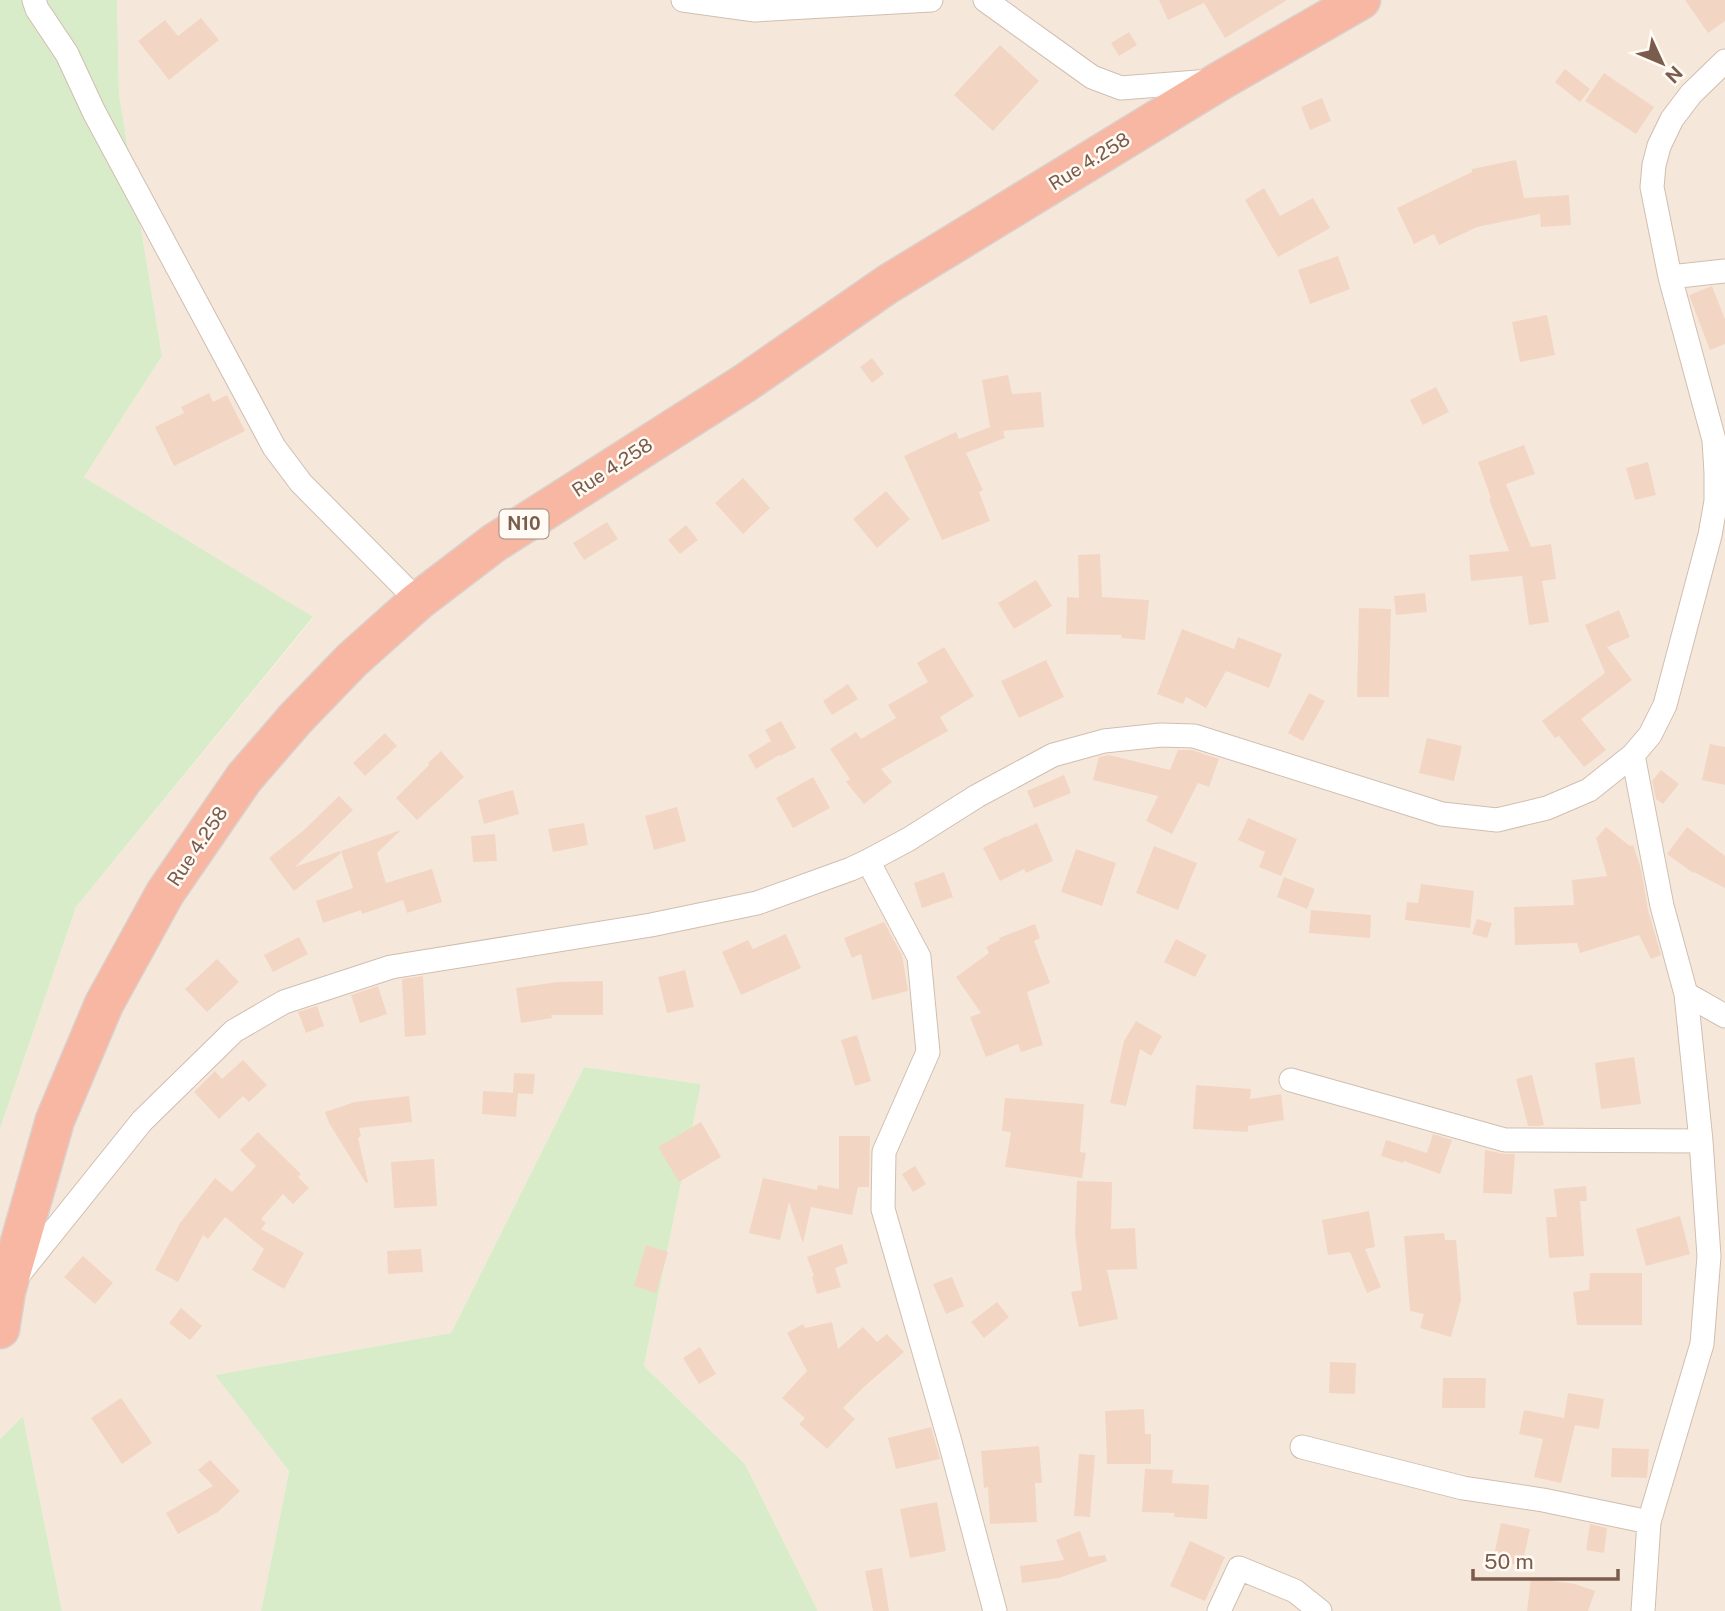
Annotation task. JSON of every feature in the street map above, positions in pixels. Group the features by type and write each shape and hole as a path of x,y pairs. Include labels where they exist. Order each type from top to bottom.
{"highway":[{"name":"Rue 4.258","path":"0,1329 3,1294 55,1120 104,1004 165,893 244,778 296,718 352,660 418,601 495,543 745,383 888,284 1220,80 1361,0"}],"street":[{"path":"34,0 37,9 67,54 94,112 274,447 301,483 418,601"},
{"path":"683,0 755,10 931,0"},
{"path":"985,0 1091,77 1121,88 1220,80"},
{"path":"3,1294 142,1121 234,1031 284,1002 391,967 651,925 757,903 868,861 909,839 977,796 1053,755 1104,740 1161,735 1194,736 1442,814 1497,820 1547,808 1589,790 1633,755 1650,736 1665,705 1710,535 1716,501 1714,440 1670,277 1652,187 1659,146 1672,119 1691,94 1725,61"},
{"path":"1670,277 1725,271"},
{"path":"1633,755 1662,905 1686,994 1702,1141 1709,1256 1703,1344 1649,1522 1643,1611"},
{"path":"868,861 919,957 928,1052 884,1152 883,1209 995,1611"},
{"path":"1686,994 1725,1016"},
{"path":"1292,1080 1505,1140 1702,1141"},
{"path":"1302,1447 1463,1488 1543,1500 1649,1522"},
{"path":"1219,1611 1240,1568 1295,1591 1320,1611"}],"shaded area":[{"path":"117,0 1725,0 1725,1611 818,1611 745,1464 644,1366 701,1084 584,1067 451,1333 215,1375 289,1471 261,1611 62,1611 23,1416 0,1439 0,1129 76,907 313,618 84,477 162,356 119,94"}],"green space":[{"path":"0,0 117,0 119,94 162,356 84,477 313,617 76,907 0,1129"},
{"path":"584,1067 701,1084 644,1366 745,1464 818,1611 261,1611 289,1471 215,1375 451,1333"},
{"path":"23,1416 62,1611 0,1611 0,1439"}],"building":[{"path":"1159,0 1287,0 1225,38 1204,3 1168,20"},
{"path":"1685,0 1725,0 1725,21 1708,33"},
{"path":"201,18 219,40 169,80 138,41 165,20 178,36"},
{"path":"1129,32 1137,45 1119,56 1111,43"},
{"path":"1000,45 1039,81 993,131 954,95"},
{"path":"1565,69 1590,89 1580,102 1555,82"},
{"path":"1604,73 1654,107 1636,134 1585,101"},
{"path":"1322,98 1331,121 1310,130 1301,107"},
{"path":"1516,160 1524,198 1569,195 1571,225 1541,227 1540,214 1477,227 1439,245 1434,234 1414,244 1397,208 1472,172 1472,169"},
{"path":"1264,188 1280,216 1313,198 1330,228 1278,257 1245,200"},
{"path":"1338,256 1350,289 1310,304 1298,270"},
{"path":"1712,286 1725,319 1725,344 1710,350 1689,295"},
{"path":"1547,315 1555,355 1520,362 1512,322"},
{"path":"872,358 884,374 872,383 860,367"},
{"path":"1008,375 1012,394 1041,392 1044,427 1003,431 1005,438 966,453 983,490 979,492 990,521 942,540 904,456 956,432 959,439 990,427 982,380"},
{"path":"1436,387 1449,412 1423,425 1410,400"},
{"path":"209,393 213,402 227,395 245,431 174,466 155,427 184,413 181,407"},
{"path":"1524,445 1535,474 1506,484 1531,547 1551,544 1556,579 1542,581 1549,622 1529,625 1522,576 1471,581 1469,555 1509,551 1478,462"},
{"path":"1648,462 1656,495 1635,500 1626,468"},
{"path":"743,478 770,508 743,534 715,503"},
{"path":"886,491 910,519 877,548 853,519"},
{"path":"607,522 618,539 584,560 573,543"},
{"path":"686,525 698,540 680,554 668,540"},
{"path":"1100,554 1102,597 1149,600 1145,640 1121,638 1122,635 1066,634 1067,597 1079,598 1078,555"},
{"path":"1036,580 1052,606 1014,629 998,603"},
{"path":"1425,593 1427,612 1396,615 1394,596"},
{"path":"1359,608 1391,609 1389,697 1357,697"},
{"path":"1619,610 1630,637 1607,647 1632,680 1581,719 1606,750 1584,767 1559,736 1555,738 1542,721 1605,673 1585,625"},
{"path":"1182,629 1234,649 1238,637 1282,654 1269,688 1226,671 1206,708 1186,697 1183,704 1157,694"},
{"path":"944,647 974,696 940,717 948,731 881,769 892,782 864,804 846,782 850,779 830,749 856,732 861,739 896,718 888,705 928,682 917,663"},
{"path":"1046,660 1064,697 1019,718 1001,681"},
{"path":"848,684 858,699 832,715 823,701"},
{"path":"1309,693 1325,701 1303,741 1288,733"},
{"path":"781,721 796,748 756,769 748,755 771,741 765,730"},
{"path":"385,733 397,746 365,776 353,763"},
{"path":"1427,738 1462,746 1454,781 1419,773"},
{"path":"1710,744 1725,747 1725,785 1702,780"},
{"path":"1178,750 1192,750 1219,759 1209,787 1198,783 1172,834 1146,821 1158,796 1093,780 1099,757 1109,755 1170,770"},
{"path":"441,751 464,777 417,820 396,798"},
{"path":"1661,770 1679,784 1663,804 1656,799 1652,781"},
{"path":"1064,775 1071,793 1034,808 1027,791"},
{"path":"813,777 830,808 793,828 776,798"},
{"path":"513,790 519,814 484,824 478,800"},
{"path":"339,796 353,810 295,867 340,851 341,853 294,891 269,858 304,830"},
{"path":"677,807 686,841 654,850 645,816"},
{"path":"1248,818 1297,839 1281,876 1259,867 1265,852 1238,840"},
{"path":"584,823 588,845 553,852 548,829"},
{"path":"1037,823 1053,861 1026,873 1024,869 1000,881 983,848"},
{"path":"1606,827 1630,846 1633,845 1661,955 1651,959 1639,935 1580,953 1577,943 1515,945 1514,907 1574,905 1572,880 1607,876 1596,838"},
{"path":"1687,827 1725,856 1725,888 1693,873 1667,854"},
{"path":"401,830 377,853 386,883 432,869 442,902 407,913 403,900 362,914 361,910 323,923 316,901 353,888 341,851"},
{"path":"495,834 497,861 473,862 471,836"},
{"path":"1154,846 1197,863 1178,910 1136,893"},
{"path":"1076,849 1116,863 1102,906 1061,892"},
{"path":"944,872 953,897 922,908 914,883"},
{"path":"1284,877 1315,889 1307,909 1277,897"},
{"path":"1421,884 1474,891 1470,928 1405,920 1407,902 1418,903"},
{"path":"1311,910 1371,915 1370,938 1309,933"},
{"path":"1477,919 1492,923 1487,938 1472,934"},
{"path":"884,922 902,955 908,991 872,1000 861,954 852,958 844,938"},
{"path":"1035,924 1040,938 1034,941 1050,983 1027,992 1043,1045 1021,1052 1018,1044 986,1057 970,1017 981,1013 956,977 989,953 986,947 1000,940 999,938"},
{"path":"786,934 801,968 741,995 722,952 748,940 753,949"},
{"path":"299,937 308,954 273,972 264,955"},
{"path":"1176,939 1207,955 1195,977 1164,962"},
{"path":"217,959 239,982 207,1012 185,989"},
{"path":"685,970 694,1007 667,1013 658,977"},
{"path":"423,976 426,1035 405,1037 402,979"},
{"path":"603,981 603,1015 551,1015 552,1018 521,1023 516,988 557,982"},
{"path":"378,986 387,1014 360,1023 351,995"},
{"path":"317,1006 324,1026 306,1033 298,1012"},
{"path":"1136,1021 1162,1036 1151,1056 1140,1049 1126,1106 1110,1103 1124,1041"},
{"path":"857,1035 871,1081 855,1086 841,1040"},
{"path":"1634,1057 1641,1104 1601,1109 1595,1063"},
{"path":"243,1060 267,1085 249,1102 243,1096 219,1119 194,1092 215,1071 222,1079"},
{"path":"514,1073 535,1074 533,1094 513,1093"},
{"path":"1532,1075 1544,1125 1539,1126 1528,1126 1516,1079"},
{"path":"1196,1085 1251,1089 1250,1099 1281,1094 1284,1120 1248,1126 1248,1132 1193,1129"},
{"path":"483,1091 518,1093 516,1117 482,1114"},
{"path":"409,1096 412,1122 359,1128 361,1136 358,1138 368,1182 366,1183 325,1112 355,1102"},
{"path":"1005,1098 1084,1104 1080,1152 1086,1153 1082,1178 1005,1167 1011,1132 1002,1131"},
{"path":"701,1122 721,1157 679,1182 658,1147"},
{"path":"258,1132 301,1174 298,1177 309,1188 293,1204 283,1194 261,1219 266,1223 261,1229 304,1253 284,1289 252,1270 264,1249 225,1217 208,1239 203,1235 178,1282 155,1270 180,1223 215,1178 232,1192 256,1166 240,1150"},
{"path":"1433,1134 1452,1140 1440,1174 1381,1156 1386,1140 1427,1153"},
{"path":"839,1136 870,1136 869,1187 858,1187 852,1215 811,1207 803,1243 789,1202 780,1240 749,1233 763,1178 817,1190 818,1185 839,1189"},
{"path":"1485,1150 1515,1154 1512,1194 1483,1193"},
{"path":"434,1159 437,1206 394,1208 391,1162"},
{"path":"915,1166 926,1184 913,1192 902,1174"},
{"path":"1077,1181 1112,1182 1111,1229 1135,1228 1137,1269 1107,1270 1118,1319 1079,1327 1071,1292 1082,1290 1075,1234"},
{"path":"1586,1186 1587,1201 1580,1201 1584,1256 1549,1258 1546,1217 1557,1217 1554,1189"},
{"path":"1369,1211 1375,1247 1365,1249 1381,1287 1367,1293 1350,1252 1328,1255 1322,1220"},
{"path":"1680,1216 1690,1254 1646,1266 1636,1229"},
{"path":"1444,1233 1445,1240 1456,1240 1461,1300 1451,1337 1420,1328 1424,1314 1410,1311 1404,1236"},
{"path":"842,1244 848,1263 835,1268 841,1287 817,1294 807,1257"},
{"path":"646,1245 668,1252 656,1293 634,1286"},
{"path":"421,1249 423,1272 388,1274 387,1251"},
{"path":"83,1256 113,1283 95,1304 64,1277"},
{"path":"1590,1273 1642,1273 1642,1325 1577,1325 1573,1292 1589,1290"},
{"path":"952,1277 964,1306 946,1314 933,1284"},
{"path":"997,1302 1009,1317 984,1338 971,1322"},
{"path":"181,1308 202,1326 190,1340 169,1323"},
{"path":"832,1322 838,1349 863,1327 877,1342 887,1334 904,1352 843,1408 855,1419 827,1449 799,1424 805,1418 782,1398 807,1371 787,1333 803,1324 805,1328"},
{"path":"700,1347 716,1374 699,1384 683,1358"},
{"path":"1330,1362 1356,1363 1355,1394 1329,1393"},
{"path":"1443,1378 1486,1378 1485,1408 1442,1408"},
{"path":"1568,1393 1604,1399 1599,1429 1575,1425 1561,1483 1534,1477 1543,1439 1519,1434 1524,1410 1564,1418"},
{"path":"121,1398 152,1443 122,1464 91,1418"},
{"path":"1144,1409 1145,1434 1151,1434 1151,1464 1107,1464 1105,1411"},
{"path":"931,1427 940,1459 896,1469 888,1438"},
{"path":"1039,1446 1042,1483 1035,1483 1037,1522 990,1524 988,1487 984,1488 981,1451"},
{"path":"1612,1448 1649,1449 1647,1478 1611,1477"},
{"path":"1079,1454 1095,1455 1090,1517 1074,1516"},
{"path":"210,1460 240,1491 218,1512 178,1534 166,1513 213,1486 198,1470"},
{"path":"1145,1469 1173,1470 1172,1483 1209,1485 1207,1519 1174,1517 1175,1513 1142,1512"},
{"path":"937,1502 946,1551 910,1558 900,1509"},
{"path":"1501,1523 1530,1529 1522,1566 1493,1560"},
{"path":"1590,1524 1607,1528 1604,1553 1586,1550"},
{"path":"1080,1531 1089,1557 1105,1555 1107,1561 1059,1578 1022,1583 1020,1566 1064,1560 1056,1540"},
{"path":"1190,1541 1225,1557 1205,1601 1170,1586"},
{"path":"882,1568 889,1611 873,1611 865,1571"},
{"path":"1531,1578 1575,1584 1595,1591 1588,1611 1527,1611"}]}
